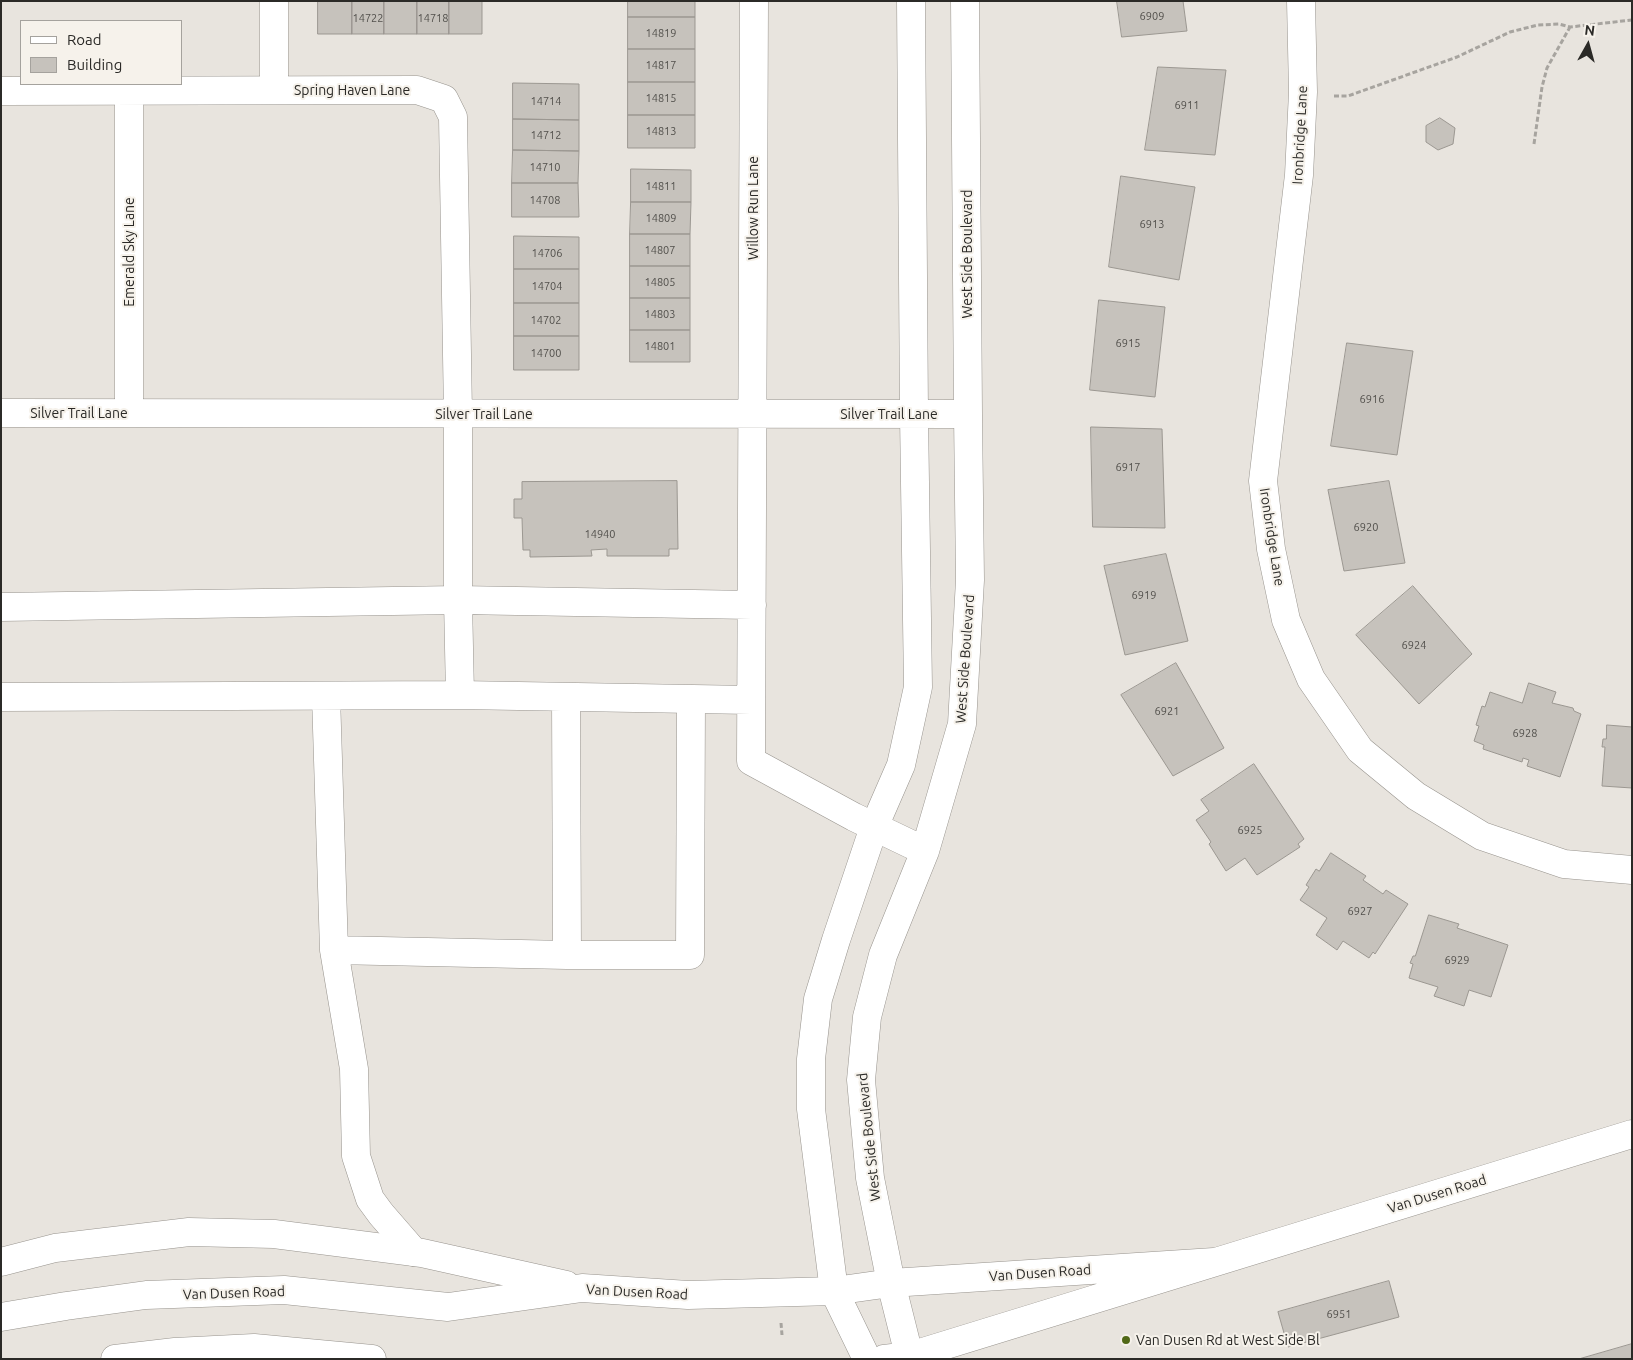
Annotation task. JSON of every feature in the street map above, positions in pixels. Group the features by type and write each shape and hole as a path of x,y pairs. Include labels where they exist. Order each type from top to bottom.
{"street":[{"path":"274,1 274,90"},
{"name":"Willow Run Lane","path":"754,1 751,761 874,827"},
{"path":"867,1359 834,1291 811,1109 811,1059 818,1000 874,827 901,765 918,687 911,1"},
{"name":"West Side Boulevard","path":"901,1358 890,1283 870,1178 861,1080 867,1017 882,955 925,851 962,724 970,580 966,1"},
{"name":"Ironbridge Lane","path":"1301,1 1303,92 1299,175 1263,481 1271,549 1286,620 1311,679 1360,750 1416,796 1482,836 1564,864 1632,870"},
{"name":"Emerald Sky Lane","path":"129,90 129,413"},
{"name":"Spring Haven Lane","path":"1,91 417,90 444,99 453,117 460,695"},
{"name":"Silver Trail Lane","path":"1,413 968,414"},
{"path":"1,607 458,600 752,605"},
{"path":"1,698 460,695 751,700"},
{"path":"326,696 334,950 354,1069 356,1156 370,1199 414,1252"},
{"path":"566,697 567,954"},
{"path":"334,950 690,955 691,700"},
{"path":"874,827 925,851"},
{"name":"Van Dusen Road","path":"901,1358 1632,1134"},
{"path":"1,1262 55,1248 189,1232 274,1234 414,1252 582,1288"},
{"name":"Van Dusen Road","path":"1,1317 66,1306 146,1296 284,1290 448,1307 582,1288 688,1295 834,1291 890,1283 1214,1262"},
{"path":"115,1359 175,1352 254,1348 372,1359"}],"path":[{"path":"1303,92 1325,96 1348,96 1457,57 1510,32 1538,25 1559,24 1570,27 1632,20"},
{"path":"1534,144 1542,87 1547,68 1570,27"}],"building":[{"path":"318,1 352,1 352,34 318,34"},
{"path":"352,1 384,1 384,34 352,34"},
{"path":"384,1 417,1 417,34 384,34"},
{"path":"417,1 449,1 449,34 417,34"},
{"path":"449,1 482,1 482,34 449,34"},
{"path":"628,1 695,1 695,17 628,17"},
{"path":"1117,1 1183,1 1187,31 1122,37"},
{"path":"628,17 695,17 695,49 628,49"},
{"path":"628,49 695,49 695,82 628,82"},
{"path":"1158,67 1226,70 1215,155 1145,150"},
{"path":"628,82 695,82 695,115 628,115"},
{"path":"513,83 579,84 579,120 513,119"},
{"path":"628,115 695,115 695,148 628,148"},
{"path":"1440,118 1455,128 1453,144 1438,150 1426,142 1426,126"},
{"path":"513,119 579,120 579,151 513,150"},
{"path":"513,150 579,151 578,183 512,183"},
{"path":"631,169 691,170 691,202 631,202"},
{"path":"1121,176 1195,187 1179,280 1109,267"},
{"path":"512,183 578,183 579,217 512,217"},
{"path":"631,202 691,202 690,234 630,234"},
{"path":"630,234 690,234 690,266 630,266"},
{"path":"514,236 579,237 579,269 514,269"},
{"path":"630,266 690,266 690,298 630,298"},
{"path":"514,269 579,269 579,303 514,303"},
{"path":"630,298 690,298 690,330 630,330"},
{"path":"1099,300 1165,307 1155,397 1090,390"},
{"path":"514,303 579,303 579,336 514,336"},
{"path":"630,330 690,330 690,362 630,362"},
{"path":"514,336 579,336 579,370 514,370"},
{"path":"1347,343 1413,351 1397,455 1331,446"},
{"path":"1091,427 1162,429 1165,528 1093,527"},
{"path":"677,481 678,549 669,549 669,556 607,556 607,549 591,550 592,556 530,557 530,550 523,550 522,518 514,518 514,499 522,499 522,482"},
{"path":"1389,481 1405,563 1344,571 1328,490"},
{"path":"1166,554 1188,641 1125,655 1104,566"},
{"path":"1413,586 1472,654 1419,704 1356,635"},
{"path":"1176,663 1224,748 1173,776 1121,695"},
{"path":"1529,683 1556,692 1552,703 1573,708 1574,711 1581,714 1560,777 1527,766 1529,760 1523,758 1522,762 1483,749 1484,745 1474,741 1479,726 1476,725 1482,706 1485,707 1490,692 1522,703"},
{"path":"1607,725 1632,727 1632,788 1602,786 1605,747 1602,747 1603,739 1606,739"},
{"path":"1254,764 1304,839 1298,844 1300,847 1257,875 1245,858 1226,871 1209,844 1211,842 1196,820 1209,811 1201,800"},
{"path":"1331,853 1366,876 1363,880 1383,894 1386,890 1408,904 1375,954 1373,952 1369,958 1343,941 1337,950 1316,935 1327,918 1300,900 1309,887 1306,885 1316,869 1319,871"},
{"path":"1429,915 1459,924 1457,928 1508,945 1491,997 1469,990 1464,1006 1434,996 1438,987 1409,978 1413,964 1410,963 1413,956 1415,956"},
{"path":"1389,1281 1399,1317 1288,1347 1278,1312"},
{"path":"1632,1344 1632,1359 1579,1359"}],"place":[{"name":"Van Dusen Rd at West Side Bl","path":"1126,1340"}]}
